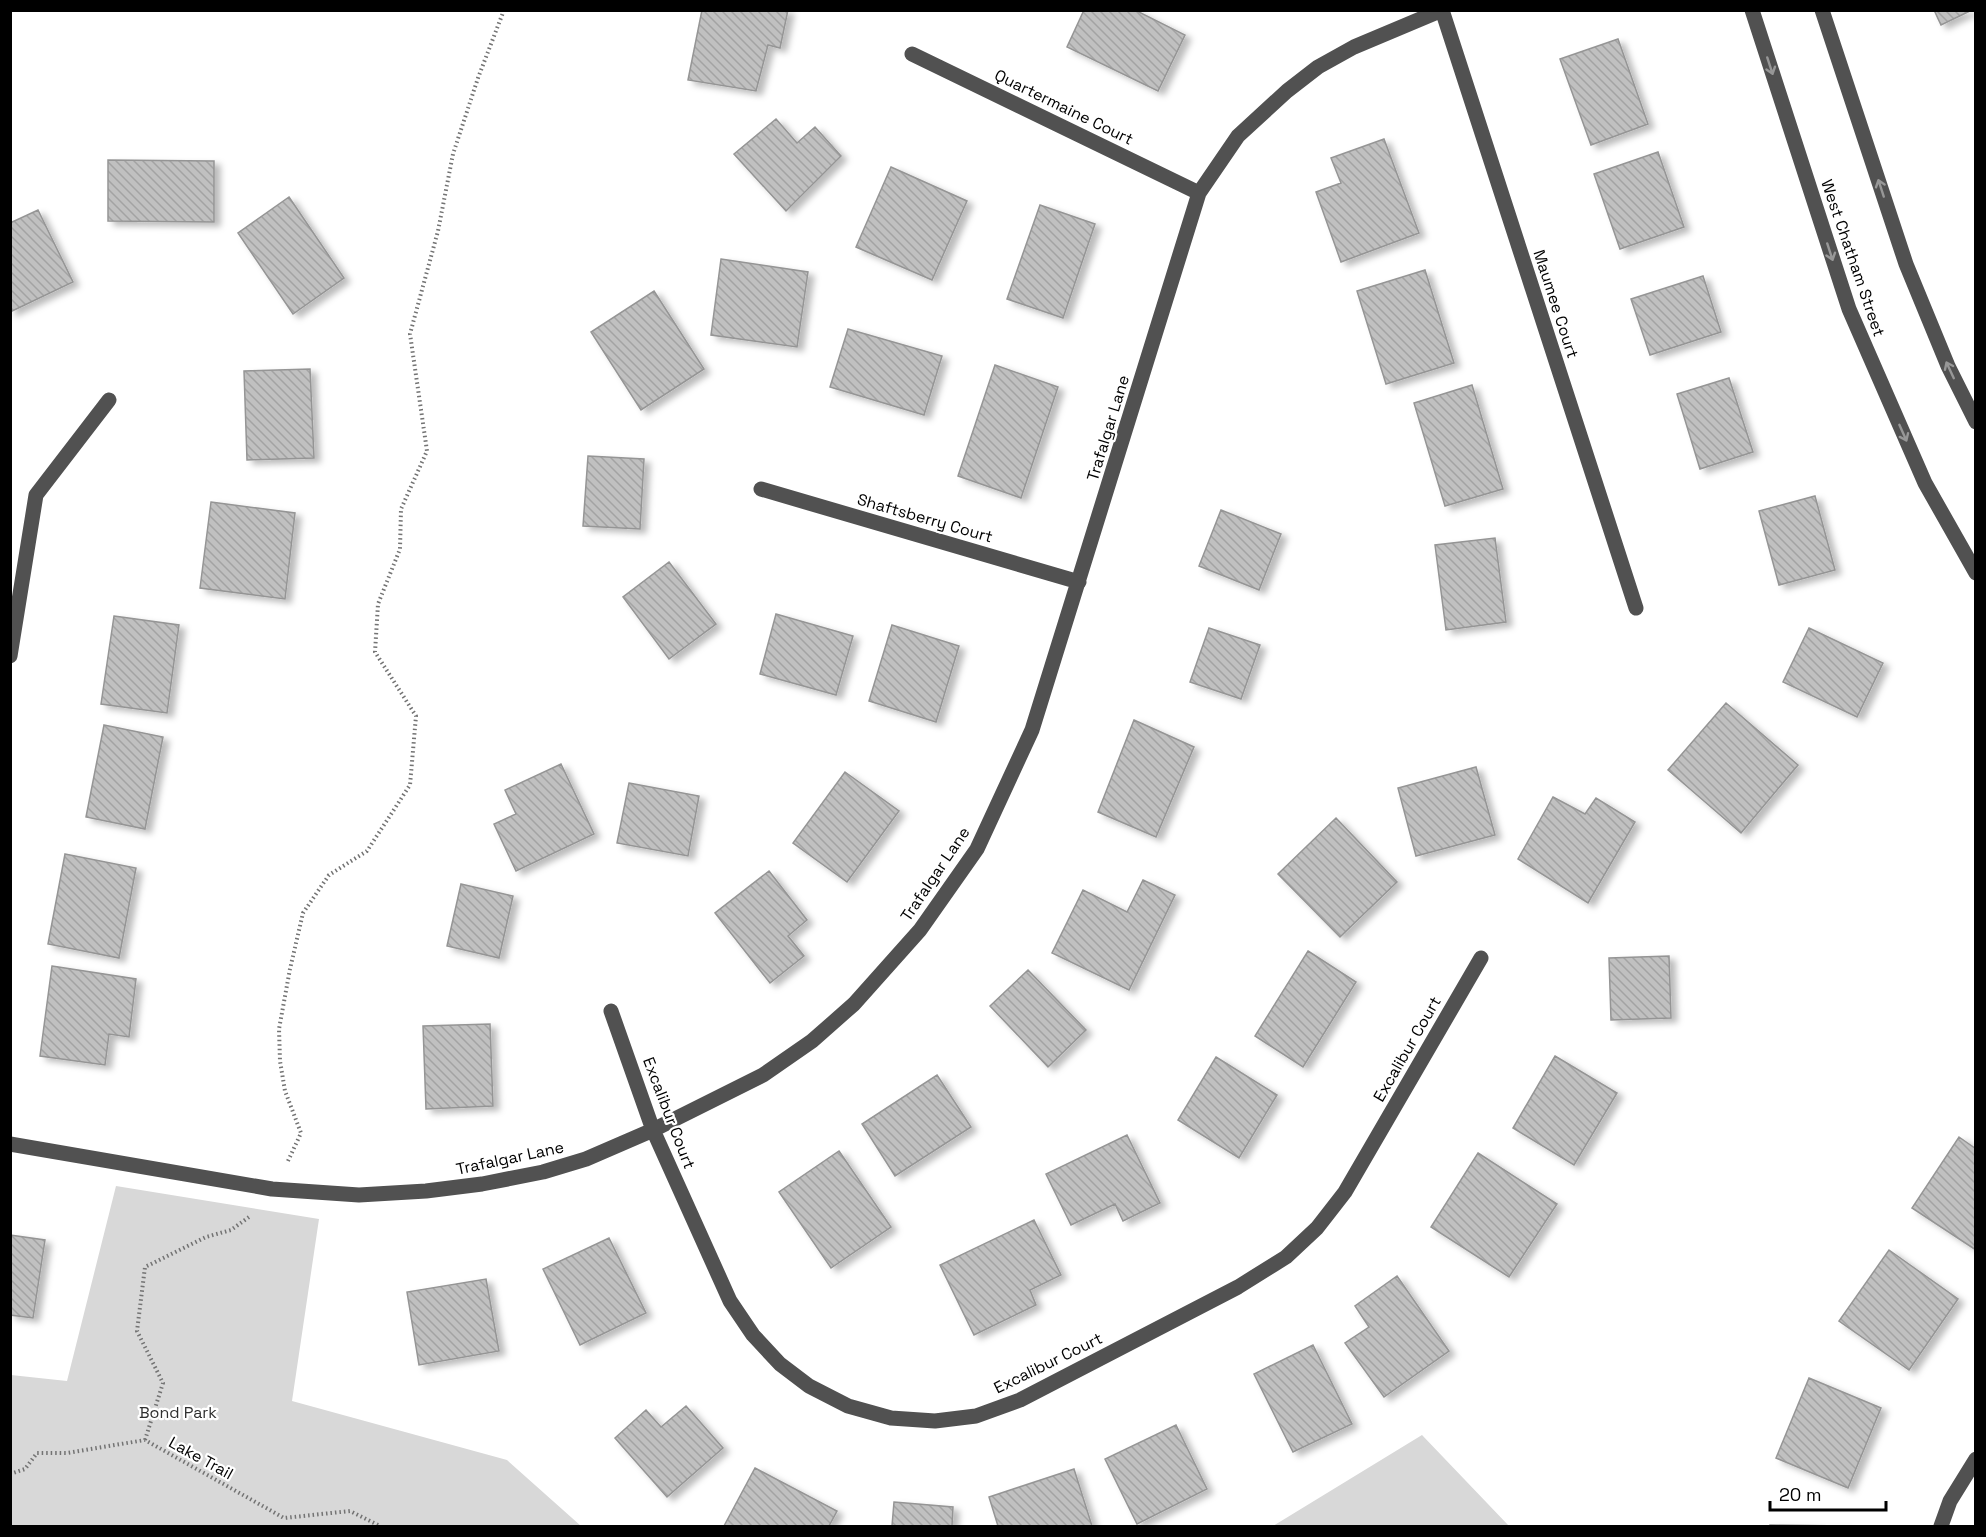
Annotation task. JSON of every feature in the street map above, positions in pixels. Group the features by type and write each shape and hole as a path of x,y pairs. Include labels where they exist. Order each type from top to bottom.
{"street":[{"name":"Trafalgar Lane","path":"10,1144 272,1190 359,1195 426,1191 482,1184 543,1172 586,1159 653,1130 763,1075 812,1041 854,1004 920,930 977,849 1032,730 1199,193 1238,136 1287,91 1318,67 1354,47 1442,10"},
{"name":"Maumee Court","path":"1442,10 1636,609"},
{"name":"West Chatham Street","path":"1752,10 1849,309 1925,483 1976,573"},
{"path":"1822,10 1906,264 1948,366 1976,422"},
{"name":"Quartermaine Court","path":"912,54 1199,193"},
{"path":"10,656 36,495 109,400"},
{"name":"Shaftsberry Court","path":"761,489 1079,582"},
{"name":"Excalibur Court","path":"612,1011 653,1130 730,1302 753,1335 780,1364 809,1386 848,1406 891,1418 935,1420 976,1416 1020,1400 1238,1287 1286,1257 1317,1228 1345,1192 1481,958"},
{"path":"1941,1527 1950,1501 1976,1460"}],"path":[{"path":"285,1168 301,1133 285,1091 280,1060 279,1029 303,913 329,875 367,851 410,785 416,716 375,652 378,604 400,549 401,509 427,451 410,334 438,231 453,154 478,78 504,10"},
{"path":"145,1440 163,1383 137,1331 145,1267 206,1237 231,1230 249,1217"},
{"name":"Lake Trail","path":"10,1474 25,1469 37,1453 67,1453 145,1440 284,1518 350,1511 380,1527"}],"green space":[{"name":"Bond Park","path":"116,1186 319,1219 292,1401 507,1460 581,1526 11,1526 11,1375 67,1381"},
{"path":"1422,1435 1509,1526 1273,1526"}],"building":[{"path":"702,10 788,10 780,48 768,45 756,91 688,80"},
{"path":"1084,10 1135,10 1185,35 1158,91 1067,47"},
{"path":"1934,10 1972,10 1941,25"},
{"path":"1618,39 1648,124 1591,145 1560,59"},
{"path":"776,119 797,143 815,127 841,156 786,211 734,154"},
{"path":"1384,139 1419,233 1341,262 1316,192 1341,183 1331,158"},
{"path":"1658,152 1684,227 1620,249 1594,174"},
{"path":"108,160 214,161 214,222 108,221"},
{"path":"891,167 967,201 932,280 856,247"},
{"path":"289,197 344,278 293,314 238,233"},
{"path":"1040,205 1095,224 1063,318 1007,299"},
{"path":"38,210 73,282 10,312 10,223"},
{"path":"721,259 808,272 797,347 711,335"},
{"path":"1425,270 1454,363 1386,384 1357,291"},
{"path":"1703,276 1721,332 1650,355 1631,299"},
{"path":"654,291 704,369 641,410 591,332"},
{"path":"848,329 942,356 924,415 830,387"},
{"path":"995,365 1058,387 1021,498 958,476"},
{"path":"310,369 314,458 247,460 244,371"},
{"path":"1729,378 1753,452 1700,469 1677,394"},
{"path":"1472,385 1503,489 1445,506 1414,403"},
{"path":"588,456 644,459 640,529 583,526"},
{"path":"1815,496 1835,570 1779,585 1759,511"},
{"path":"211,502 295,513 285,599 200,588"},
{"path":"1221,510 1281,534 1259,590 1199,566"},
{"path":"1495,538 1506,622 1446,630 1435,545"},
{"path":"669,562 716,624 669,659 623,597"},
{"path":"776,614 853,636 836,695 760,674"},
{"path":"114,616 179,625 167,713 101,704"},
{"path":"892,625 959,646 936,722 869,701"},
{"path":"1209,628 1260,645 1241,699 1190,682"},
{"path":"1809,628 1883,663 1857,717 1783,682"},
{"path":"1726,703 1798,765 1741,833 1668,770"},
{"path":"1134,720 1194,747 1156,837 1098,812"},
{"path":"104,725 163,737 145,829 86,817"},
{"path":"561,764 594,834 516,871 494,824 516,814 505,790"},
{"path":"1476,767 1495,835 1416,856 1398,788"},
{"path":"845,772 899,811 847,882 793,843"},
{"path":"629,783 699,796 688,856 617,843"},
{"path":"1553,797 1585,814 1596,798 1635,822 1588,903 1518,859"},
{"path":"1336,818 1397,882 1340,937 1278,874"},
{"path":"65,854 136,868 119,958 48,944"},
{"path":"769,871 807,920 788,936 804,956 770,983 715,913"},
{"path":"1143,880 1175,895 1129,990 1052,953 1083,890 1127,912"},
{"path":"461,884 513,896 499,958 447,946"},
{"path":"1308,951 1356,982 1303,1067 1255,1036"},
{"path":"1669,956 1671,1018 1611,1020 1609,958"},
{"path":"52,966 136,979 129,1037 109,1034 105,1065 40,1056"},
{"path":"1028,970 1086,1030 1048,1067 990,1006"},
{"path":"490,1024 493,1106 426,1109 423,1026"},
{"path":"1555,1056 1617,1093 1574,1165 1513,1128"},
{"path":"1216,1057 1277,1095 1239,1158 1178,1120"},
{"path":"937,1075 971,1127 895,1176 862,1124"},
{"path":"1127,1135 1160,1203 1123,1221 1115,1204 1071,1225 1046,1174"},
{"path":"1959,1137 1976,1149 1976,1250 1912,1208"},
{"path":"839,1151 891,1227 831,1268 779,1192"},
{"path":"1478,1153 1557,1204 1509,1277 1431,1227"},
{"path":"1034,1220 1061,1275 1030,1290 1036,1305 974,1335 940,1265"},
{"path":"10,1235 45,1240 33,1318 10,1315"},
{"path":"609,1238 646,1313 580,1345 543,1269"},
{"path":"1889,1250 1958,1299 1909,1370 1839,1321"},
{"path":"1397,1276 1449,1351 1384,1397 1345,1343 1369,1327 1355,1306"},
{"path":"486,1279 499,1351 419,1365 407,1292"},
{"path":"1313,1345 1352,1424 1293,1452 1254,1374"},
{"path":"1809,1378 1881,1408 1848,1488 1776,1458"},
{"path":"686,1406 723,1448 667,1497 615,1438 646,1410 661,1427"},
{"path":"1176,1425 1207,1489 1137,1524 1105,1459"},
{"path":"755,1468 837,1511 829,1526 724,1526"},
{"path":"1074,1469 1092,1526 998,1526 989,1497"},
{"path":"894,1502 953,1507 952,1526 892,1526"},
{"path":"1770,1525 1848,1526 1770,1526"}]}
